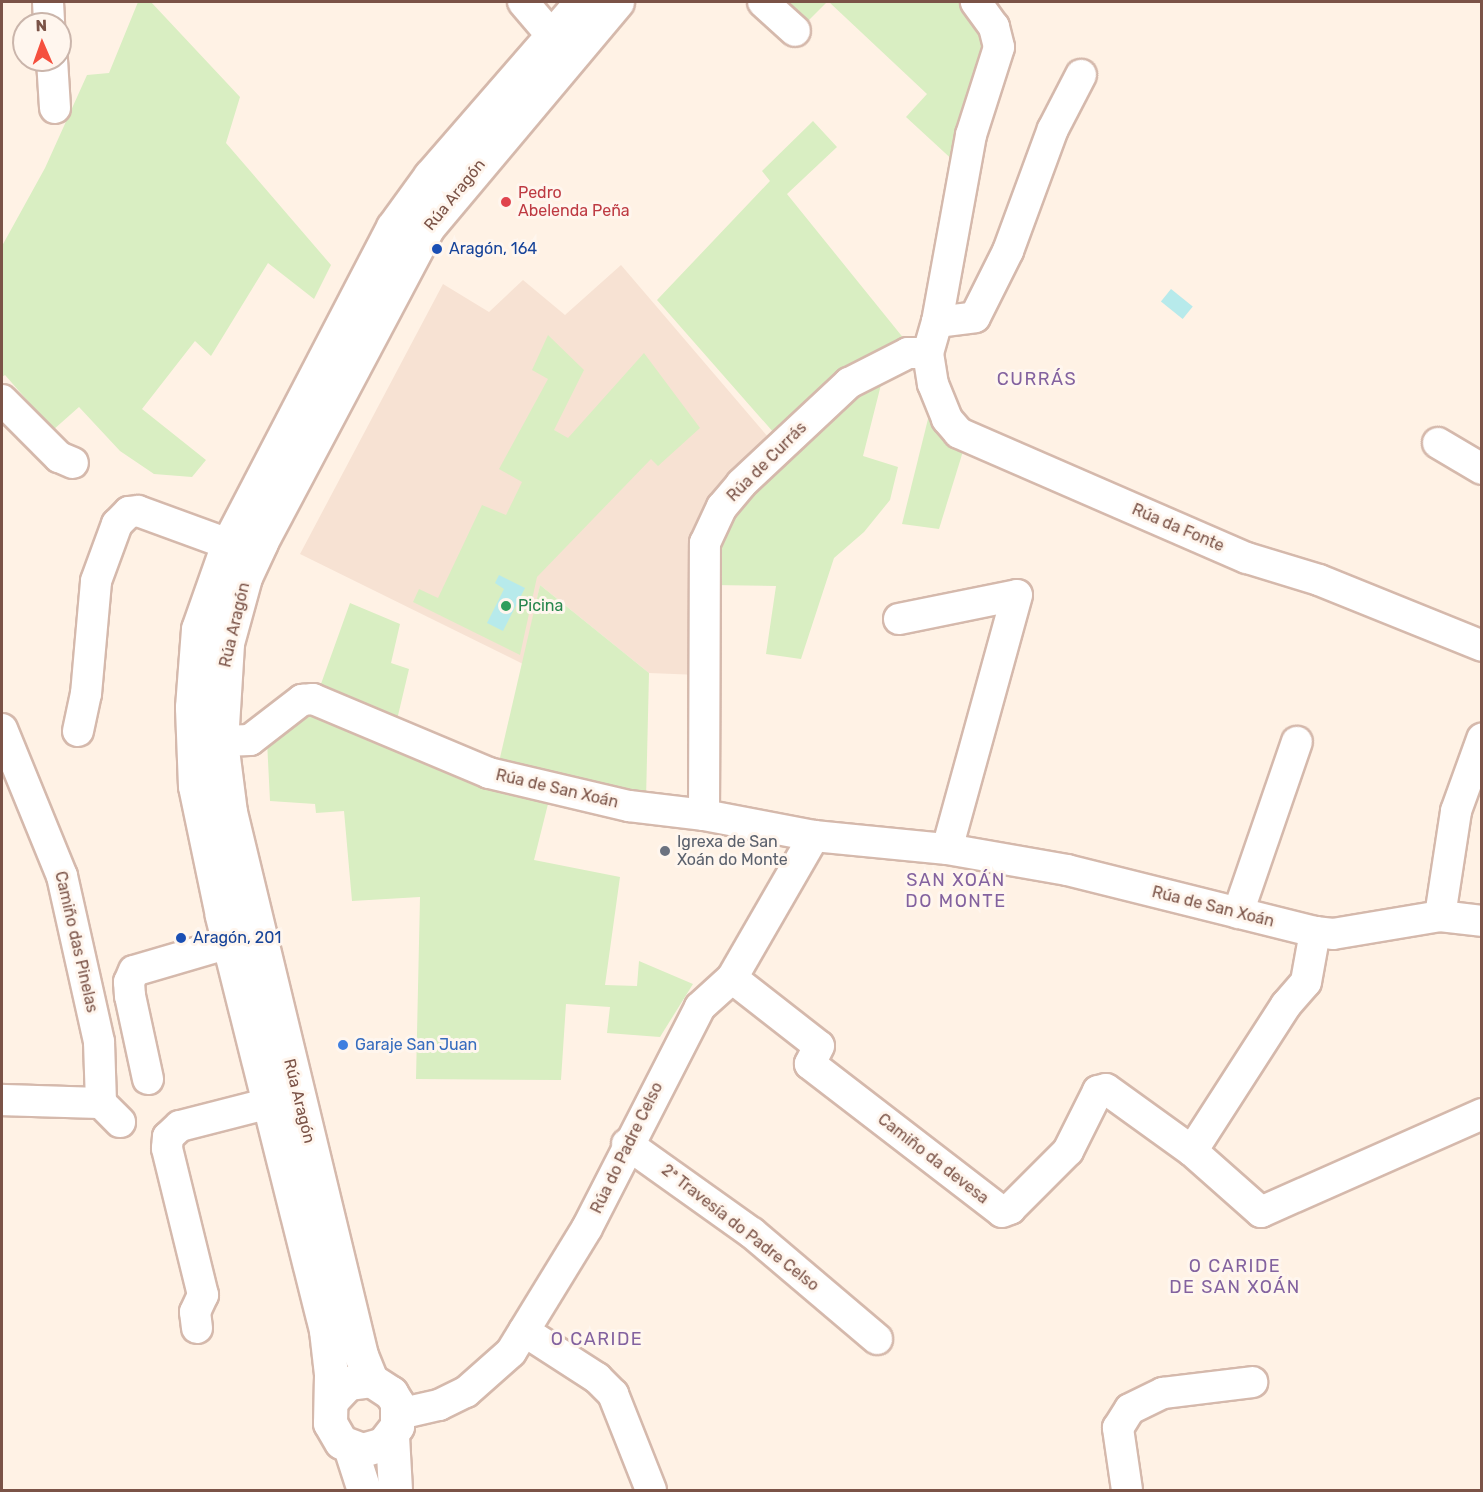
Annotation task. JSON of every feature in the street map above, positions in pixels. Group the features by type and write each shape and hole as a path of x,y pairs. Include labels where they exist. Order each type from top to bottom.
{"main road":[{"name":"Rúa Aragón","path":"364,1491 350,1447 341,1442 330,1423 332,1400 326,1330 202,827 206,742 198,629 228,544 393,227 430,176 581,2"},
{"name":"Rúa Aragón","path":"395,1491 395,1425 391,1393 371,1380 361,1354 248,896 230,812 206,742 227,644 245,578 397,282 428,227 617,2"},
{"path":"332,1400 348,1383 371,1380"},
{"path":"350,1447 373,1449 395,1425"}],"street":[{"path":"523,2 552,36"},
{"path":"763,2 795,31"},
{"path":"928,353 937,322 971,135 999,47 994,27 976,2"},
{"path":"52,72 54,108"},
{"path":"937,322 975,317 1008,251 1053,129 1081,75"},
{"name":"Rúa de Currás","path":"704,815 705,543 722,507 741,484 849,383 908,353 928,353"},
{"name":"Rúa da Fonte","path":"928,353 933,384 947,419 960,433 1247,558 1319,580 1482,646"},
{"path":"4,410 59,457 73,463"},
{"path":"1438,443 1482,469"},
{"path":"78,731 86,694 96,581 117,524 129,512 138,511 228,544"},
{"path":"899,619 1017,595 947,849"},
{"name":"Rúa de San Xoán","path":"206,742 250,740 302,700 313,699 489,773 629,806 704,815 814,836 947,849 1067,870 1315,932 1333,934 1440,916 1482,921"},
{"name":"Camiño das Pinelas","path":"2,729 64,883 99,1042 110,1113 2,1100"},
{"path":"1440,916 1456,811 1482,739"},
{"path":"1238,913 1297,742"},
{"name":"Rúa do Padre Celso","path":"395,1425 466,1392 511,1352 587,1228 627,1144 700,1007 732,978 814,836"},
{"path":"1192,1151 1286,1005 1306,982 1315,932"},
{"path":"148,1078 130,996 129,982 134,971 229,943"},
{"name":"Camiño da devesa","path":"732,978 819,1046 810,1064 1002,1212 1010,1209 1068,1151 1098,1091 1106,1089 1192,1151 1261,1212 1482,1114"},
{"path":"197,1328 195,1312 203,1295 166,1148 168,1137 180,1126 270,1103"},
{"name":"2ª Travesía do Padre Celso","path":"627,1144 752,1233 877,1339"},
{"path":"524,1331 597,1378 613,1394 651,1491"},
{"path":"1127,1491 1118,1428 1130,1409 1163,1393 1251,1382"}],"shaded area":[{"path":"621,265 774,444 717,504 699,675 649,673 540,585 523,664 300,554 443,284 489,312 523,280 565,315"}],"green space":[{"path":"138,2 151,2 240,97 226,143 331,265 314,299 268,263 211,356 195,341 142,409 206,460 192,477 154,474 120,451 79,407 53,430 5,375 2,377 2,246 45,168 87,75 109,73"},
{"path":"784,2 827,2 807,22"},
{"path":"829,2 963,2 987,32 957,164 906,117 927,94"},
{"path":"813,121 837,147 787,194 905,340 890,349 863,456 898,467 890,500 864,532 834,558 801,659 766,654 776,586 713,585 719,544 774,433 657,300 770,181 762,171"},
{"path":"548,335 584,370 554,430 568,438 644,353 700,428 658,466 651,459 537,577 520,655 413,602 419,589 438,598 482,505 506,515 522,482 499,469 548,379 532,370"},
{"path":"929,415 964,448 939,529 902,524"},
{"path":"540,585 649,673 646,800 499,762"},
{"path":"350,603 400,624 391,663 409,669 396,724 317,695"},
{"path":"307,707 549,800 534,860 620,877 605,985 637,986 639,961 693,984 660,1037 607,1033 610,1007 566,1004 561,1080 416,1079 420,897 352,901 344,811 316,813 315,804 270,801 267,741"}],"water":[{"path":"1171,289 1193,307 1183,319 1161,301"},
{"name":"Picina","path":"499,575 525,588 503,631 487,623 504,589 495,583"}],"place":[{"name":"Pedro Abelenda Peña","path":"506,202"},
{"name":"Aragón, 164","path":"437,249"},
{"name":"Picina","path":"506,606"},
{"name":"Igrexa de San Xoán do Monte","path":"665,851"},
{"name":"Aragón, 201","path":"181,938"},
{"name":"Garaje San Juan","path":"343,1045"}],"district":[{"name":"CURRÁS","path":"1037,379"},
{"name":"SAN XOÁN DO MONTE","path":"956,891"},
{"name":"O CARIDE DE SAN XOÁN","path":"1235,1277"},
{"name":"O CARIDE","path":"597,1339"}]}
